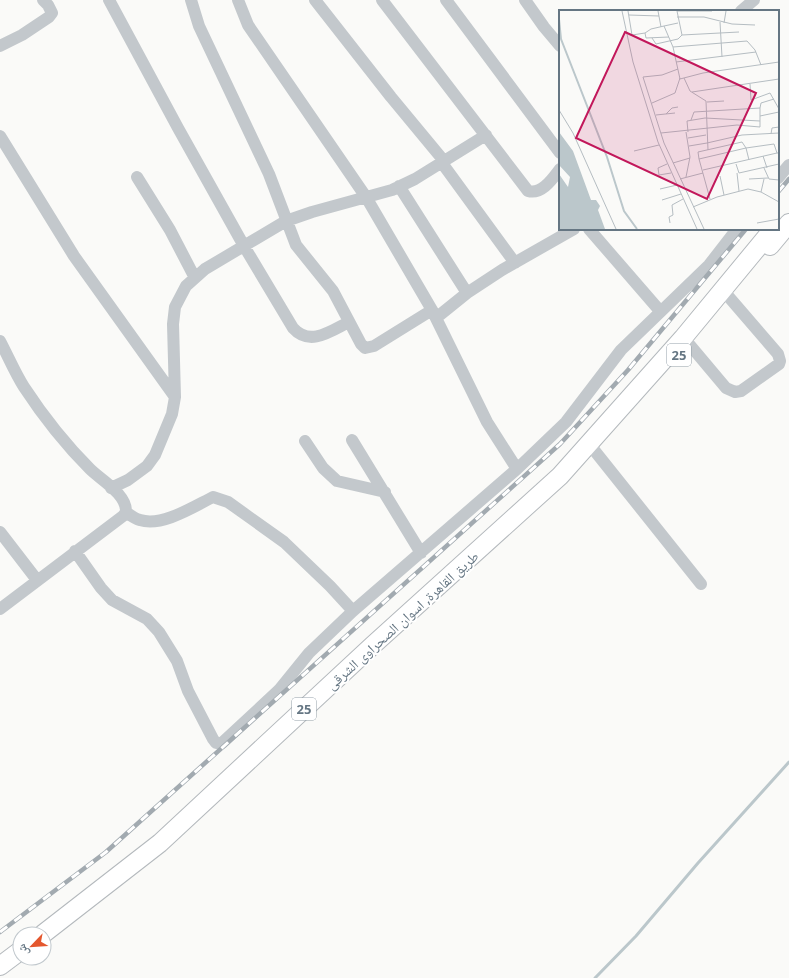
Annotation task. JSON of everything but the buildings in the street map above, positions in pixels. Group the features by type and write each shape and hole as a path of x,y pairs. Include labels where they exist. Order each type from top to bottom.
{"highway":[{"name":"طريق القاهرة, اسوان الصحراوى الشرقى","path":"560,476 575,470 689,344 783,227 789,209"},
{"name":"طريق القاهرة, اسوان الصحراوى الشرقى","path":"52,927 160,843 367,650 560,476 569,464 630,400 783,227"},
{"path":"0,966 12,957"}],"street":[{"path":"0,46 22,35 49,17 52,10 43,0"},
{"path":"109,0 244,246 288,321 301,336 316,337 349,322"},
{"path":"191,0 199,26 269,174 296,245 333,291 361,344 365,348 370,347 434,314 515,263 572,230"},
{"path":"238,0 248,26 366,197 434,314 487,422 516,469"},
{"path":"315,0 443,162 515,263"},
{"path":"382,0 530,192 538,191 545,186 559,170"},
{"path":"446,0 559,152"},
{"path":"525,0 559,45"},
{"path":"742,10 754,0"},
{"path":"111,488 128,480 147,466 155,455 172,414 175,397 173,324 175,306 186,286 205,269 286,222 312,212 399,186 443,162 486,135"},
{"path":"0,136 74,256 175,397"},
{"path":"779,177 789,165"},
{"path":"137,177 170,230 195,278"},
{"path":"399,186 467,293"},
{"path":"590,230 660,312"},
{"path":"75,551 101,588 112,600 147,619 159,632 177,661 188,691 216,744 225,742 279,690 309,653 353,611 516,469 566,422 621,350 660,312 686,290 709,265 736,230"},
{"path":"689,344 726,388 735,392 742,391 779,364 780,361 778,354 728,296"},
{"path":"0,341 24,386 62,438 90,470 111,488 125,503 126,512"},
{"path":"352,440 421,553"},
{"path":"305,441 323,468 333,478 344,484 385,492"},
{"path":"594,450 701,584"},
{"path":"126,512 139,520 149,522 169,518 213,497 228,502 284,542 330,586 353,611"},
{"path":"0,609 126,512"},
{"path":"0,532 37,580"}],"waterway":[{"path":"595,978 636,936 698,863 789,762"}],"railway":[{"path":"779,191 789,179"},
{"path":"0,932 106,852 560,444 628,370 745,230"}]}
